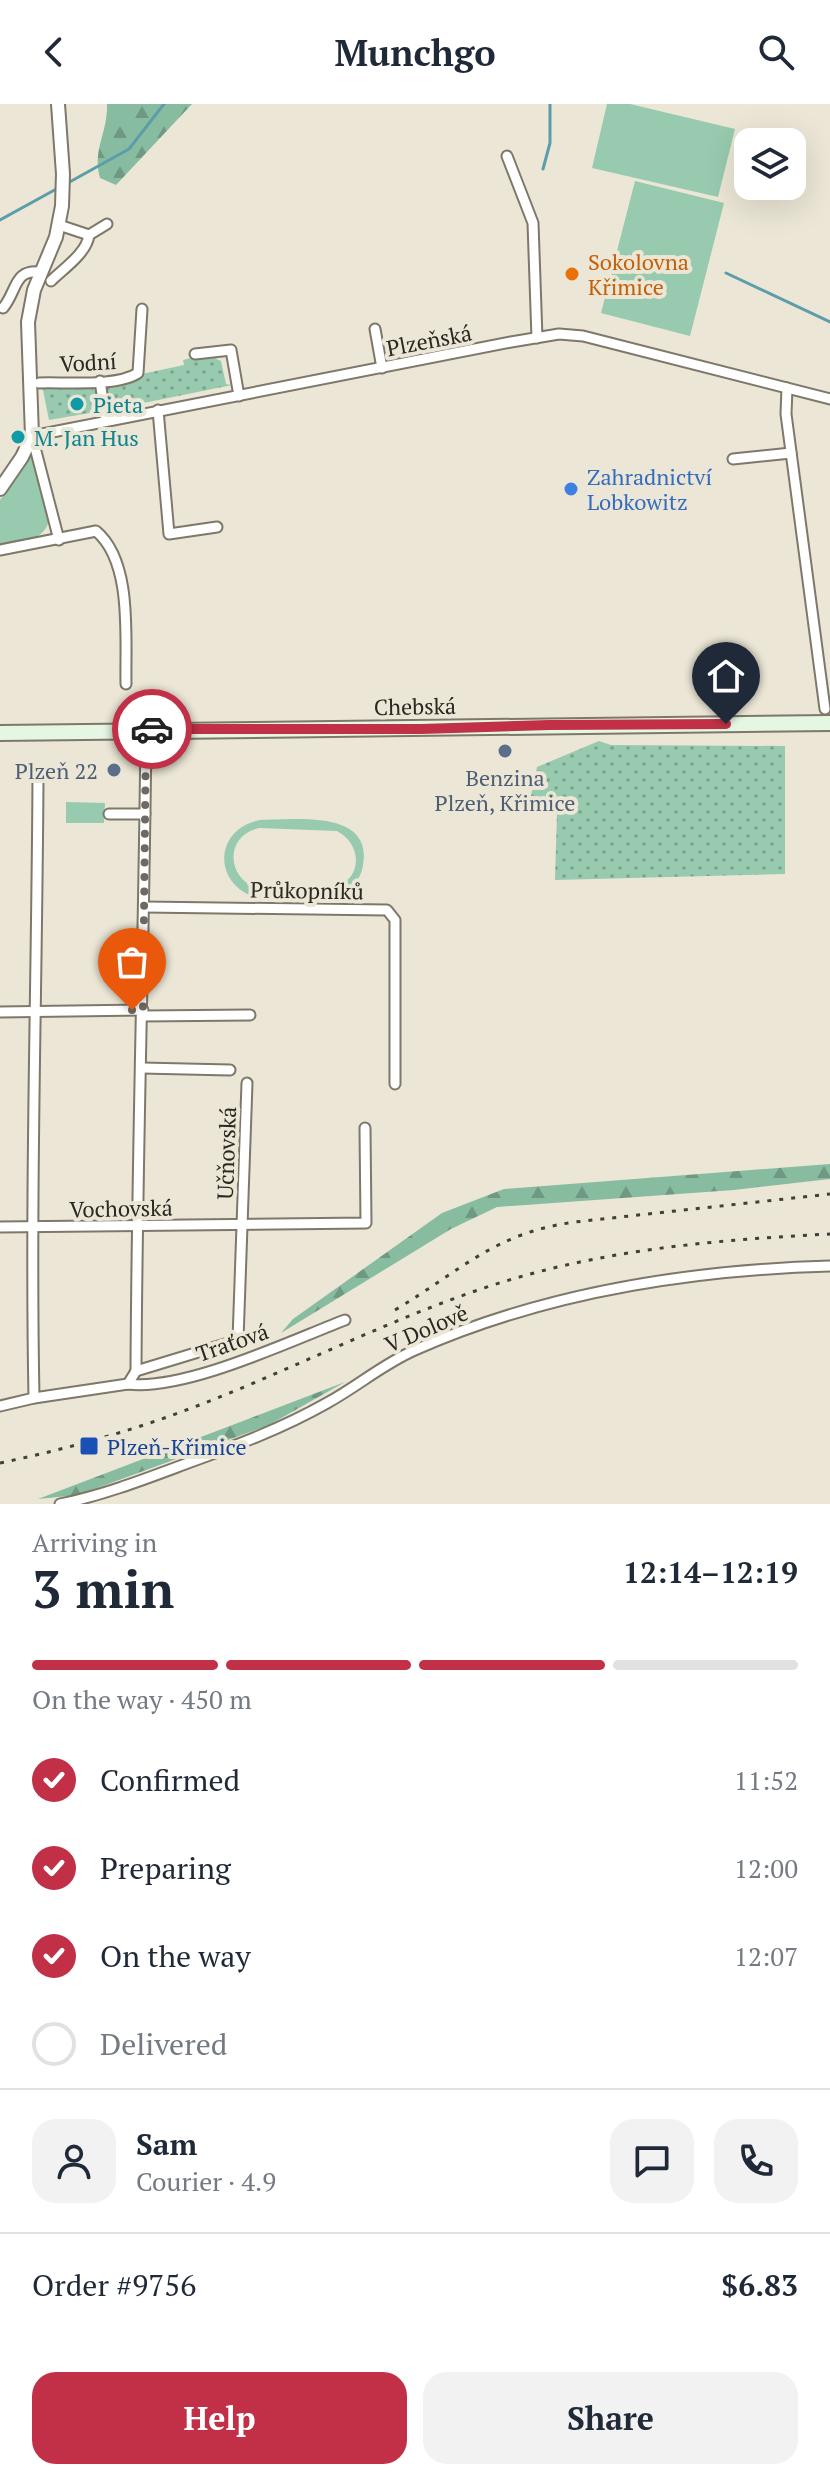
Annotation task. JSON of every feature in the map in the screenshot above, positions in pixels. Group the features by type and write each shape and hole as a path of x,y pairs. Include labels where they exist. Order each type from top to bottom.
{"main road":[{"name":"Chebská","path":"0,733 146,729 421,729 828,716"}],"street":[{"path":"58,104 62,206 46,276 31,300 28,322 32,436 59,540"},
{"path":"507,156 533,223 537,338"},
{"path":"59,225 89,235 107,224"},
{"path":"46,276 82,251 89,235"},
{"path":"3,308 22,274 30,271 46,276"},
{"name":"Vodní","path":"39,383 131,378 138,373 142,309"},
{"path":"375,329 382,368"},
{"name":"Plzeňská","path":"32,436 559,334 583,336 830,399"},
{"path":"195,354 231,350 239,396"},
{"path":"100,381 106,421"},
{"path":"787,388 786,414 828,716"},
{"path":"158,410 169,534 217,527"},
{"path":"0,489 32,436"},
{"path":"733,459 791,453"},
{"path":"0,550 96,531 105,539 122,577 126,684"},
{"path":"128,1384 136,1371 146,729"},
{"path":"34,1398 31,1226 37,1011 38,776"},
{"path":"109,814 145,814"},
{"name":"Průkopníků","path":"144,907 387,910 395,920 395,1084"},
{"path":"0,1012 250,1015"},
{"path":"142,1068 230,1070"},
{"name":"Učňovská","path":"238,1340 247,1083"},
{"name":"Učňovská","path":"242,1224 366,1223 365,1128"},
{"name":"Vochovská","path":"0,1227 242,1224"},
{"name":"V Dolově","path":"60,1504 106,1493 272,1431 330,1402 379,1368 412,1351 528,1308 619,1286 690,1276 830,1266"},
{"name":"Traťová","path":"0,1406 128,1384 147,1386 215,1370 345,1320"},
{"name":"Traťová","path":"136,1371 238,1340"}],"green space":[{"path":"107,104 192,104 116,185 100,178 98,168"},
{"path":"607,104 630,104 734,129 718,197 592,168"},
{"path":"635,181 724,203 690,336 601,313"},
{"path":"206,354 221,361 226,384 232,385 109,410 106,386 184,365 183,360"},
{"path":"42,385 96,386 101,411 49,420"},
{"path":"33,454 49,519 47,526 30,540 0,546 0,500"},
{"path":"599,741 611,745 785,746 785,874 555,880 557,813 534,813 531,796 537,767"},
{"path":"66,802 105,803 104,823 66,823"},
{"path":"310,819 344,826 356,834 363,847 360,876 345,892 326,898 254,897 240,889 225,868 227,844 234,833 260,820","holes":["259,828 337,831 351,843 356,861 352,874 344,883 332,888 301,891 259,889 248,884 235,867 235,848 248,833"]},
{"path":"830,1164 830,1179 734,1190 497,1207 451,1229 281,1333 293,1319 442,1213 504,1189"},
{"path":"345,1382 269,1425 78,1495 38,1499"}],"waterway":[{"path":"66,184 129,149 164,104"},
{"path":"543,169 550,143 550,104"},
{"path":"0,220 60,187"},
{"path":"726,273 830,322"}],"railway":[{"path":"395,1310 500,1244 547,1227 830,1194"},
{"path":"0,1463 85,1442 170,1416 444,1302 526,1275 655,1249 830,1234"}],"way so far":[{"path":"132,1010 143,1010 146,729 152,729"}],"place":[{"name":"Sokolovna Křimice","path":"572,274"},
{"name":"Pieta","path":"77,404"},
{"name":"M. Jan Hus","path":"18,437"},
{"name":"Zahradnictví Lobkowitz","path":"571,489"},
{"name":"Benzina Plzeň, Křimice","path":"505,751"},
{"name":"Plzeň 22","path":"114,770"},
{"name":"Plzeň-Křimice","path":"89,1446"}],"route":[{"path":"152,729 726,724"}]}
